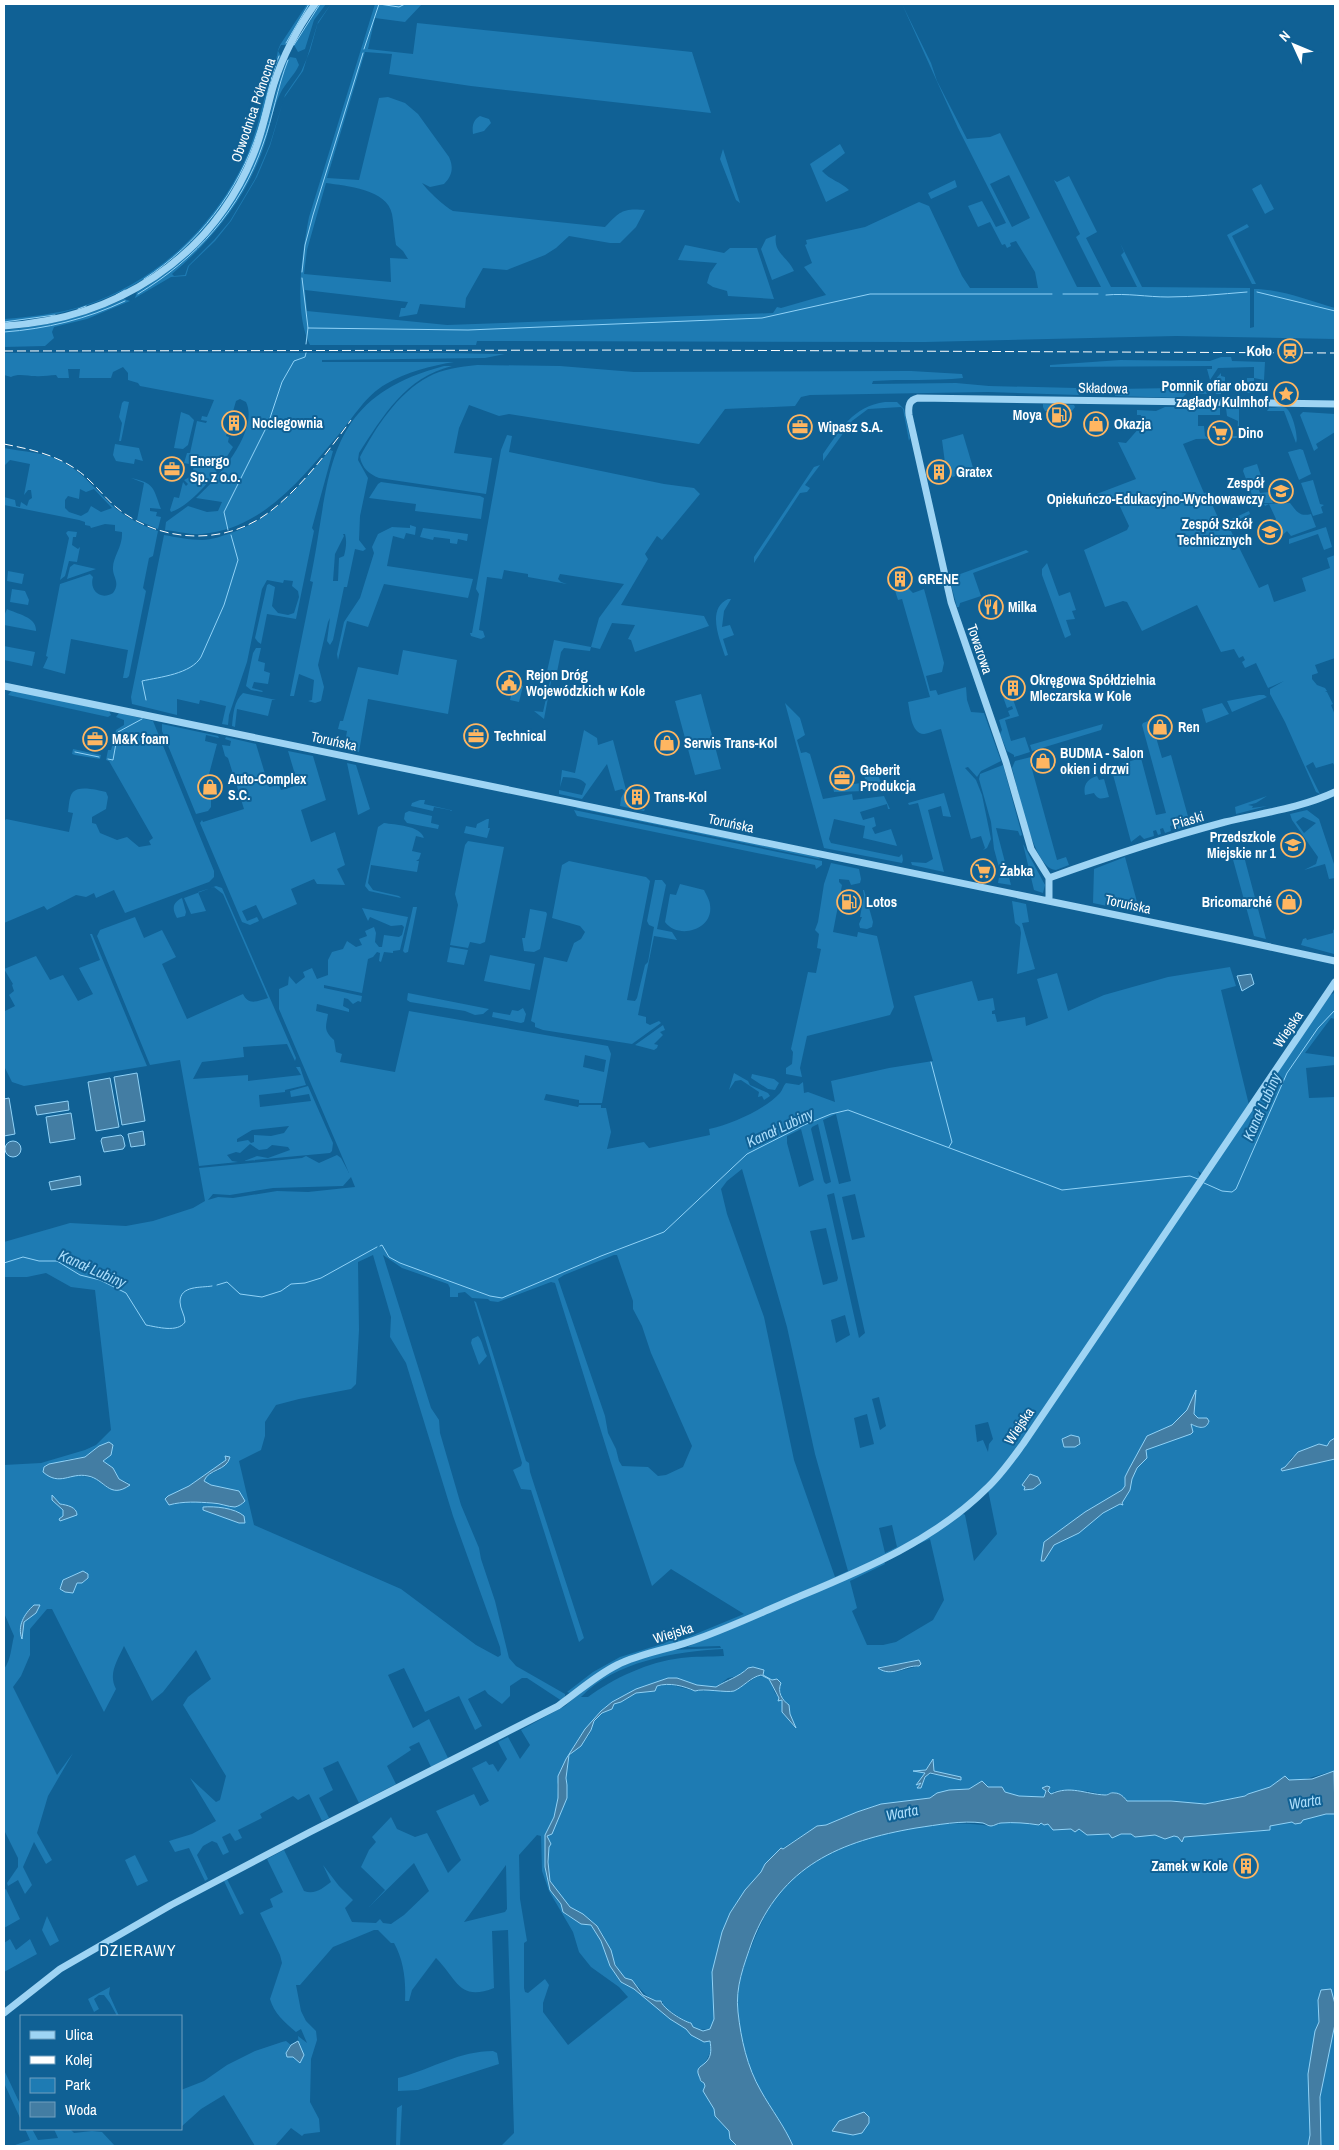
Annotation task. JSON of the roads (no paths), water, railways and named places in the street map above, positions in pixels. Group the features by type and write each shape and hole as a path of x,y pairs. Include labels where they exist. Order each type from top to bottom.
{"street":[{"name":"Obwodnica Północna","path":"4,326 61,318 116,299 160,273 200,238 224,209 246,171 258,142 284,58 315,4"},
{"name":"Składowa","path":"912,400 918,398 988,398 1335,404"},
{"name":"Towarowa","path":"912,400 909,404 909,415 951,602 1006,762 1031,849 1049,878"},
{"name":"Toruńska","path":"4,686 1335,961"},
{"name":"Piaski","path":"1049,878 1126,850 1224,822 1317,801 1335,792"},
{"path":"1048,901 1049,878"},
{"name":"Wiejska","path":"4,2013 60,1969 179,1901 310,1832 518,1727 567,1700 599,1674 618,1664 640,1655 701,1638 842,1578 885,1558 938,1528 987,1488 1004,1470 1023,1444 1335,982"}],"water":[{"path":"1251,974 1254,984 1242,991 1237,976"},
{"path":"137,1073 145,1121 122,1125 114,1077"},
{"path":"110,1078 119,1127 96,1131 88,1082"},
{"path":"9,1098 15,1134 4,1136 4,1099"},
{"path":"68,1101 69,1110 37,1115 35,1106"},
{"path":"71,1113 75,1139 50,1143 46,1117"},
{"path":"143,1131 145,1145 131,1147 128,1134"},
{"path":"121,1135 125,1146 123,1149 104,1152 102,1138"},
{"path":"10,1141 16,1141 21,1146 19,1155 10,1157 5,1152 5,1146"},
{"path":"80,1176 81,1185 51,1190 49,1182"},
{"path":"1196,1390 1194,1414 1198,1418 1207,1418 1208,1424 1201,1427 1191,1424 1193,1432 1191,1434 1146,1450 1147,1458 1137,1468 1130,1490 1122,1503 1123,1505 1120,1504 1103,1513 1079,1533 1054,1545 1044,1561 1041,1561 1044,1542 1085,1512 1122,1490 1125,1486 1125,1477 1147,1436 1172,1425 1187,1410"},
{"path":"1071,1435 1079,1437 1080,1444 1075,1447 1064,1447 1062,1439"},
{"path":"1335,1438 1335,1459 1282,1471 1281,1469 1298,1452 1319,1444 1327,1446"},
{"path":"109,1442 113,1445 111,1455 103,1461 113,1468 119,1479 130,1485 123,1489 112,1490 88,1476 82,1475 60,1479 43,1472 44,1467 49,1464 85,1457 99,1446"},
{"path":"225,1456 230,1457 228,1462 222,1468 209,1474 204,1481 211,1485 239,1491 244,1502 235,1507 196,1502 169,1505 165,1499 168,1496 189,1486 226,1460"},
{"path":"1030,1474 1038,1477 1041,1483 1033,1489 1024,1490 1025,1487 1022,1485"},
{"path":"52,1495 60,1504 73,1508 77,1515 60,1521 59,1519 63,1516 63,1510 52,1500"},
{"path":"203,1507 230,1509 244,1516 245,1523 239,1523 203,1510"},
{"path":"83,1571 88,1574 88,1578 82,1583 77,1583 73,1593 60,1589 63,1580"},
{"path":"34,1605 40,1605 36,1613 24,1622 22,1639 20,1629 22,1620"},
{"path":"919,1660 921,1664 919,1666 888,1672 878,1668"},
{"name":"Warta","path":"753,1667 764,1670 763,1675 772,1680 777,1679 781,1683 781,1696 789,1705 790,1714 796,1728 782,1712 782,1700 778,1701 779,1698 769,1679 761,1675 734,1691 695,1691 681,1686 666,1684 657,1686 655,1691 636,1693 614,1704 612,1709 602,1713 594,1721 581,1746 569,1755 566,1778 567,1798 552,1834 547,1836 551,1844 548,1862 550,1881 570,1907 583,1914 597,1926 611,1950 615,1965 625,1978 632,1980 643,1995 656,2001 661,2001 674,2014 691,2023 693,2027 703,2031 710,2029 714,2019 712,1972 722,1932 730,1913 745,1890 761,1872 765,1864 781,1848 783,1849 817,1826 826,1825 857,1812 881,1804 930,1798 937,1793 949,1790 969,1789 982,1781 988,1787 1002,1787 1005,1792 1019,1796 1044,1797 1046,1791 1042,1788 1047,1786 1050,1787 1048,1791 1051,1794 1058,1791 1071,1790 1105,1795 1117,1793 1127,1801 1171,1801 1205,1804 1245,1796 1270,1787 1285,1776 1289,1780 1312,1779 1334,1771 1335,1814 1326,1814 1303,1820 1301,1823 1295,1824 1292,1822 1270,1826 1270,1830 1184,1837 1182,1842 1178,1837 1174,1836 1165,1839 1155,1835 1135,1837 1131,1834 1121,1834 1112,1838 1109,1834 1087,1835 1079,1829 1075,1832 1071,1829 1053,1830 1048,1824 1044,1825 1041,1823 1039,1825 1000,1823 991,1826 975,1822 950,1823 916,1828 862,1841 816,1861 779,1894 764,1916 746,1959 737,2003 748,2063 756,2082 793,2146 737,2146 730,2139 729,2131 715,2116 714,2109 703,2091 705,2086 700,2080 698,2073 698,2069 710,2056 710,2041 704,2042 691,2035 686,2029 670,2019 634,1989 621,1982 610,1966 601,1941 591,1925 581,1924 563,1912 561,1904 550,1890 545,1867 545,1835 554,1817 558,1798 558,1776 566,1759 585,1729 612,1702 636,1689 668,1678 677,1678 697,1685 716,1687"},
{"path":"933,1759 934,1771 961,1777 961,1780 930,1773 925,1777 921,1788 917,1788 921,1783 916,1785 925,1773 913,1771 926,1770"},
{"path":"1331,1989 1335,2004 1335,2024 1320,2097 1321,2146 1308,2146 1310,2135 1308,2074 1315,2031 1319,2022 1318,2000 1321,1990"},
{"path":"298,2041 304,2055 300,2063 293,2057 287,2057 286,2053 291,2045"},
{"path":"864,2112 869,2117 869,2123 862,2133 853,2135 832,2131 839,2121"}],"waterway":[{"path":"286,43 309,4"},
{"path":"294,45 320,4"},
{"path":"364,49 379,4 399,7 405,4"},
{"path":"302,272 305,245 313,215 363,53"},
{"path":"144,279 182,250 199,233 228,195 250,152 279,56"},
{"path":"138,294 179,265 214,230 229,211 254,168 270,123 288,60"},
{"path":"302,278 308,328 306,344"},
{"path":"116,295 125,290"},
{"path":"1106,295 1178,297 1247,292"},
{"path":"1257,292 1335,311"},
{"path":"308,328 468,330 762,318 870,294 1052,294"},
{"path":"1063,294 1098,294"},
{"path":"4,332 66,322 96,313 125,301"},
{"path":"78,309 86,306"},
{"path":"4,322 55,315"},
{"path":"228,530 224,512 268,424 282,382 294,361 305,357 306,353"},
{"path":"146,700 142,681 183,671 196,663 201,657 224,605 238,560 231,535"},
{"path":"108,759 113,760 118,732 142,719"},
{"path":"75,752 99,757"},
{"name":"Kanał Lubiny","path":"1204,1183 1222,1191 1232,1192 1236,1189 1287,1073 1318,1028 1335,1010"},
{"path":"931,1062 952,1142 949,1147"},
{"name":"Kanał Lubiny","path":"380,1246 382,1245 389,1257 400,1263 490,1296 502,1298 601,1256 664,1232 747,1154 804,1125 831,1114 848,1110 1062,1190 1190,1176 1198,1179"},
{"name":"Kanał Lubiny","path":"217,1285 227,1282 240,1294 262,1297 281,1291 291,1284 305,1283 321,1278 377,1247"},
{"name":"Kanał Lubiny","path":"4,1263 23,1257 39,1261 57,1261 80,1275 100,1280 126,1293 146,1325 161,1328 178,1327 185,1322 180,1302 183,1293 192,1288 212,1286"}],"railway":[{"path":"4,351 656,350 1335,353"},
{"path":"4,444 48,455 68,464 78,470 120,510 142,524 178,535 216,535 252,523 280,504 302,482 351,420"}],"place":[{"name":"Koło","path":"1290,351"},
{"name":"Pomnik ofiar obozu zagłady Kulmhof","path":"1286,394"},
{"name":"Moya","path":"1059,415"},
{"name":"Noclegownia","path":"234,423"},
{"name":"Okazja","path":"1096,424"},
{"name":"Wipasz S.A.","path":"800,427"},
{"name":"Dino","path":"1220,433"},
{"name":"Energo Sp. z o.o.","path":"172,469"},
{"name":"Gratex","path":"939,472"},
{"name":"Zespół Opiekuńczo-Edukacyjno-Wychowawczy","path":"1281,491"},
{"name":"Zespół Szkół Technicznych","path":"1270,532"},
{"name":"GRENE","path":"900,579"},
{"name":"Milka","path":"991,607"},
{"name":"Rejon Dróg Wojewódzkich w Kole","path":"509,683"},
{"name":"Okręgowa Spółdzielnia Mleczarska w Kole","path":"1013,688"},
{"name":"Ren","path":"1160,727"},
{"name":"Technical","path":"476,736"},
{"name":"M&K foam","path":"95,739"},
{"name":"Serwis Trans-Kol","path":"667,743"},
{"name":"BUDMA - Salon okien i drzwi","path":"1043,761"},
{"name":"Geberit Produkcja","path":"842,778"},
{"name":"Auto-Complex S.C.","path":"210,787"},
{"name":"Trans-Kol","path":"637,797"},
{"name":"Przedszkole Miejskie nr 1","path":"1293,845"},
{"name":"Żabka","path":"983,871"},
{"name":"Lotos","path":"849,902"},
{"name":"Bricomarché","path":"1289,902"},
{"name":"Zamek w Kole","path":"1246,1866"}],"district":[{"name":"DZIERAWY","path":"138,1950"}]}
